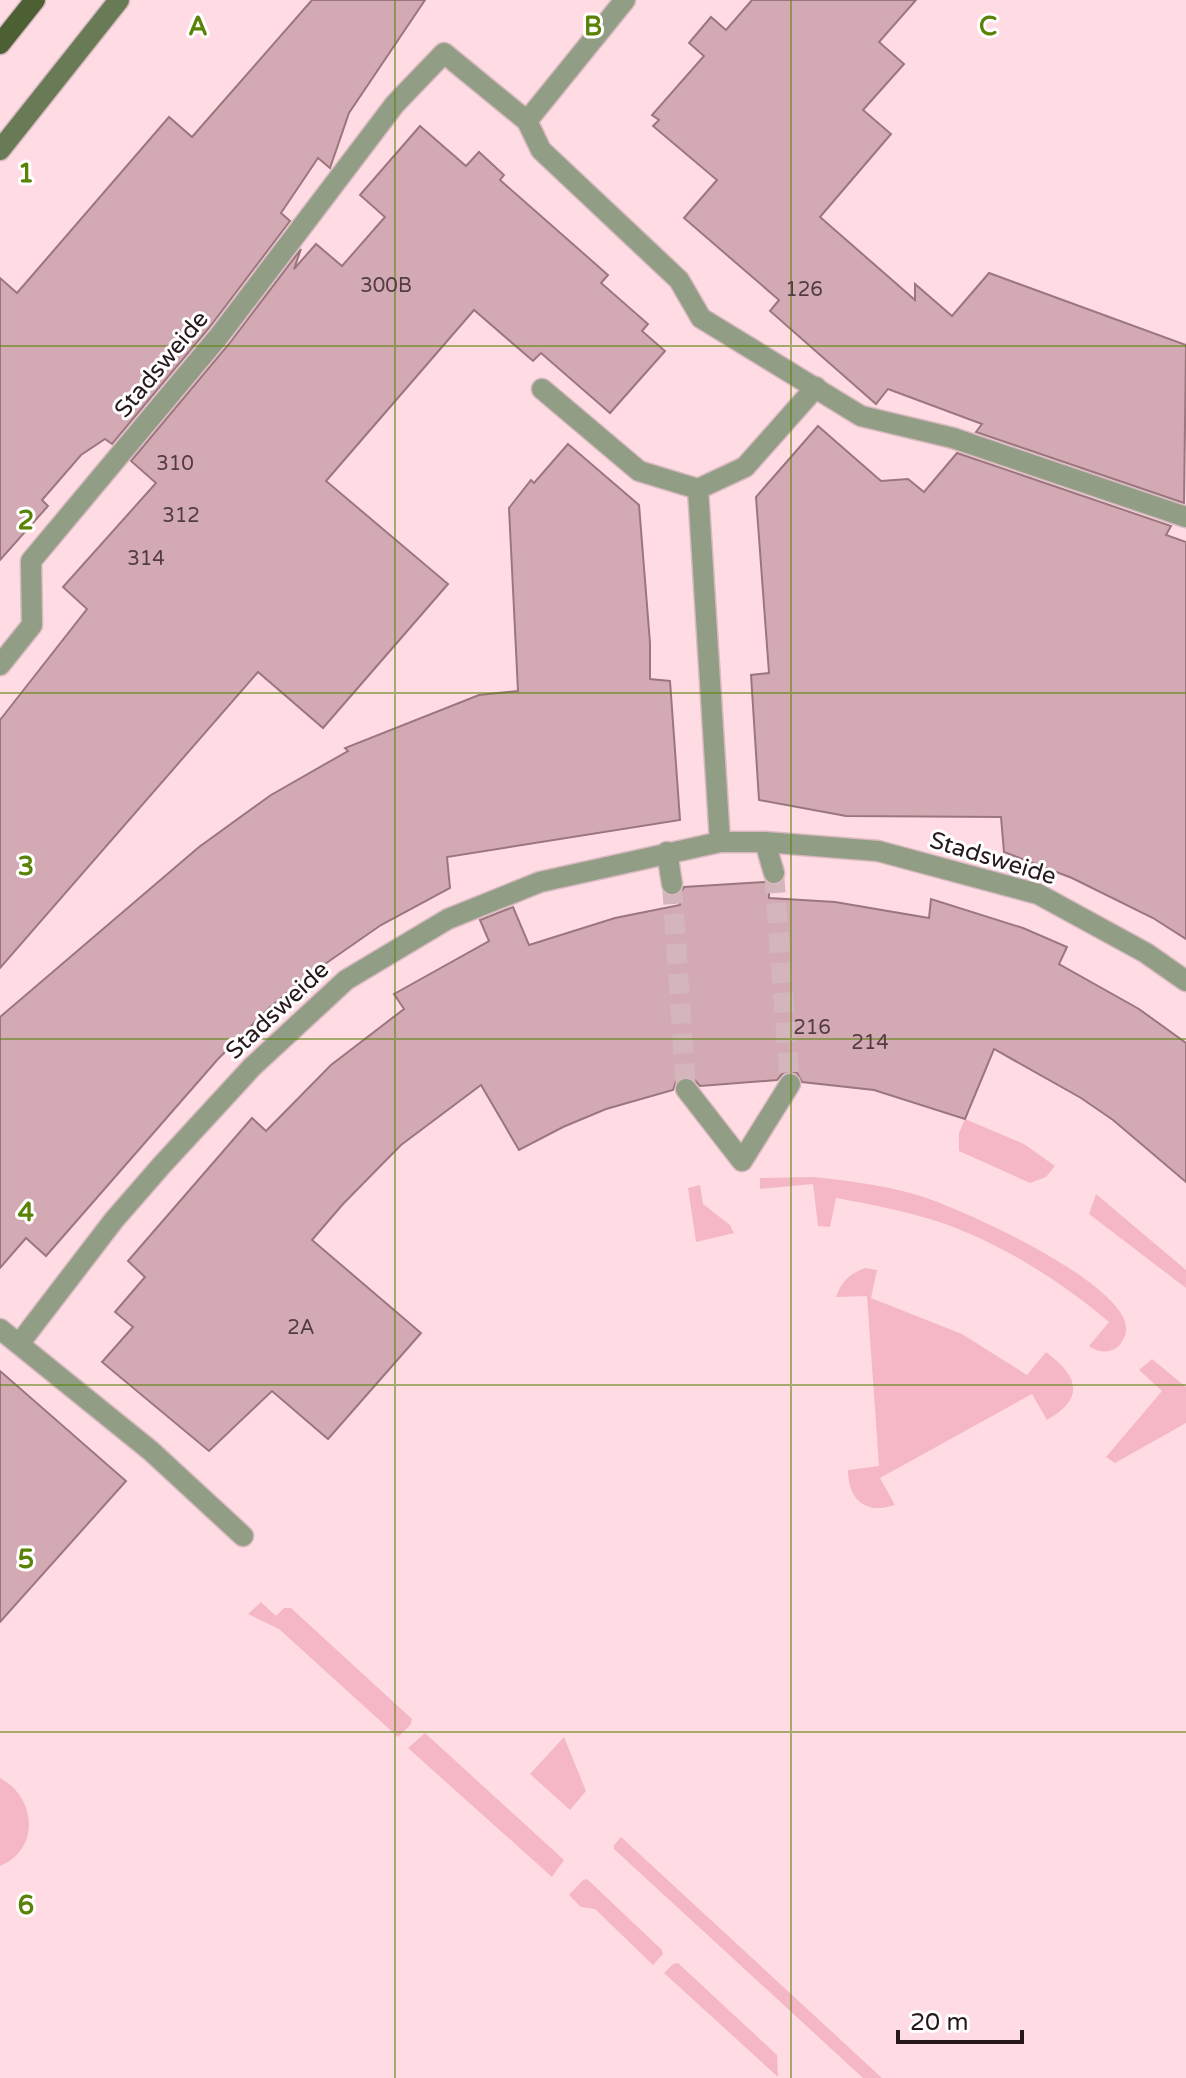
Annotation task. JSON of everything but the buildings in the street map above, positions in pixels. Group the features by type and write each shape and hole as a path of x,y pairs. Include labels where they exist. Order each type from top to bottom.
{"main road":[{"path":"0,44 35,0"},
{"path":"0,150 119,0"}],"street":[{"path":"625,0 527,121 541,150 679,280 701,318 861,416 953,438 1186,517"},
{"name":"Stadsweide","path":"0,665 32,625 31,561 219,336 395,104 444,53 527,121"},
{"path":"542,389 639,471 698,489 745,467 816,387"},
{"path":"698,489 720,842"},
{"name":"Stadsweide","path":"19,1344 114,1220 161,1166 252,1067 346,980 448,919 527,887 720,842 765,842 878,851 1038,894 1146,953 1186,981"},
{"path":"765,842 774,873"},
{"path":"667,852 672,884"},
{"path":"686,1089 742,1161 790,1084"},
{"path":"0,1329 151,1451 243,1536"}],"shaded area":[{"path":"965,1119 1024,1144 1055,1166 1046,1177 1030,1183 959,1151 959,1133"},
{"path":"814,1177 917,1195 968,1215 1040,1250 1074,1271 1121,1313 1126,1332 1124,1339 1112,1350 1101,1351 1089,1346 1109,1322 1026,1262 957,1228 909,1213 836,1198 830,1227 818,1226 813,1184 760,1189 760,1178"},
{"path":"700,1185 703,1204 730,1225 734,1233 696,1242 688,1188"},
{"path":"1096,1194 1186,1270 1186,1288 1089,1214"},
{"path":"865,1268 877,1270 871,1298 962,1334 1027,1375 1046,1352 1071,1378 1073,1387 1068,1403 1047,1420 1032,1394 880,1478 895,1505 885,1508 867,1506 851,1490 848,1470 879,1466 867,1296 836,1297 847,1279"},
{"path":"1152,1359 1186,1387 1186,1423 1115,1463 1106,1457 1162,1391 1139,1370"},
{"path":"261,1602 276,1616 284,1608 291,1608 412,1719 411,1724 398,1737 279,1629 248,1614"},
{"path":"425,1733 564,1860 552,1877 408,1748"},
{"path":"564,1737 586,1791 570,1810 530,1774"},
{"path":"0,1778 21,1797 29,1823 28,1836 22,1848 0,1866"},
{"path":"621,1837 882,2078 863,2078 614,1849"},
{"path":"587,1879 662,1950 663,1954 653,1965 595,1909 581,1907 569,1895"},
{"path":"678,1963 777,2055 778,2077 664,1973"}],"tunnel":[{"path":"774,873 790,1084"},
{"path":"672,884 686,1089"}]}
